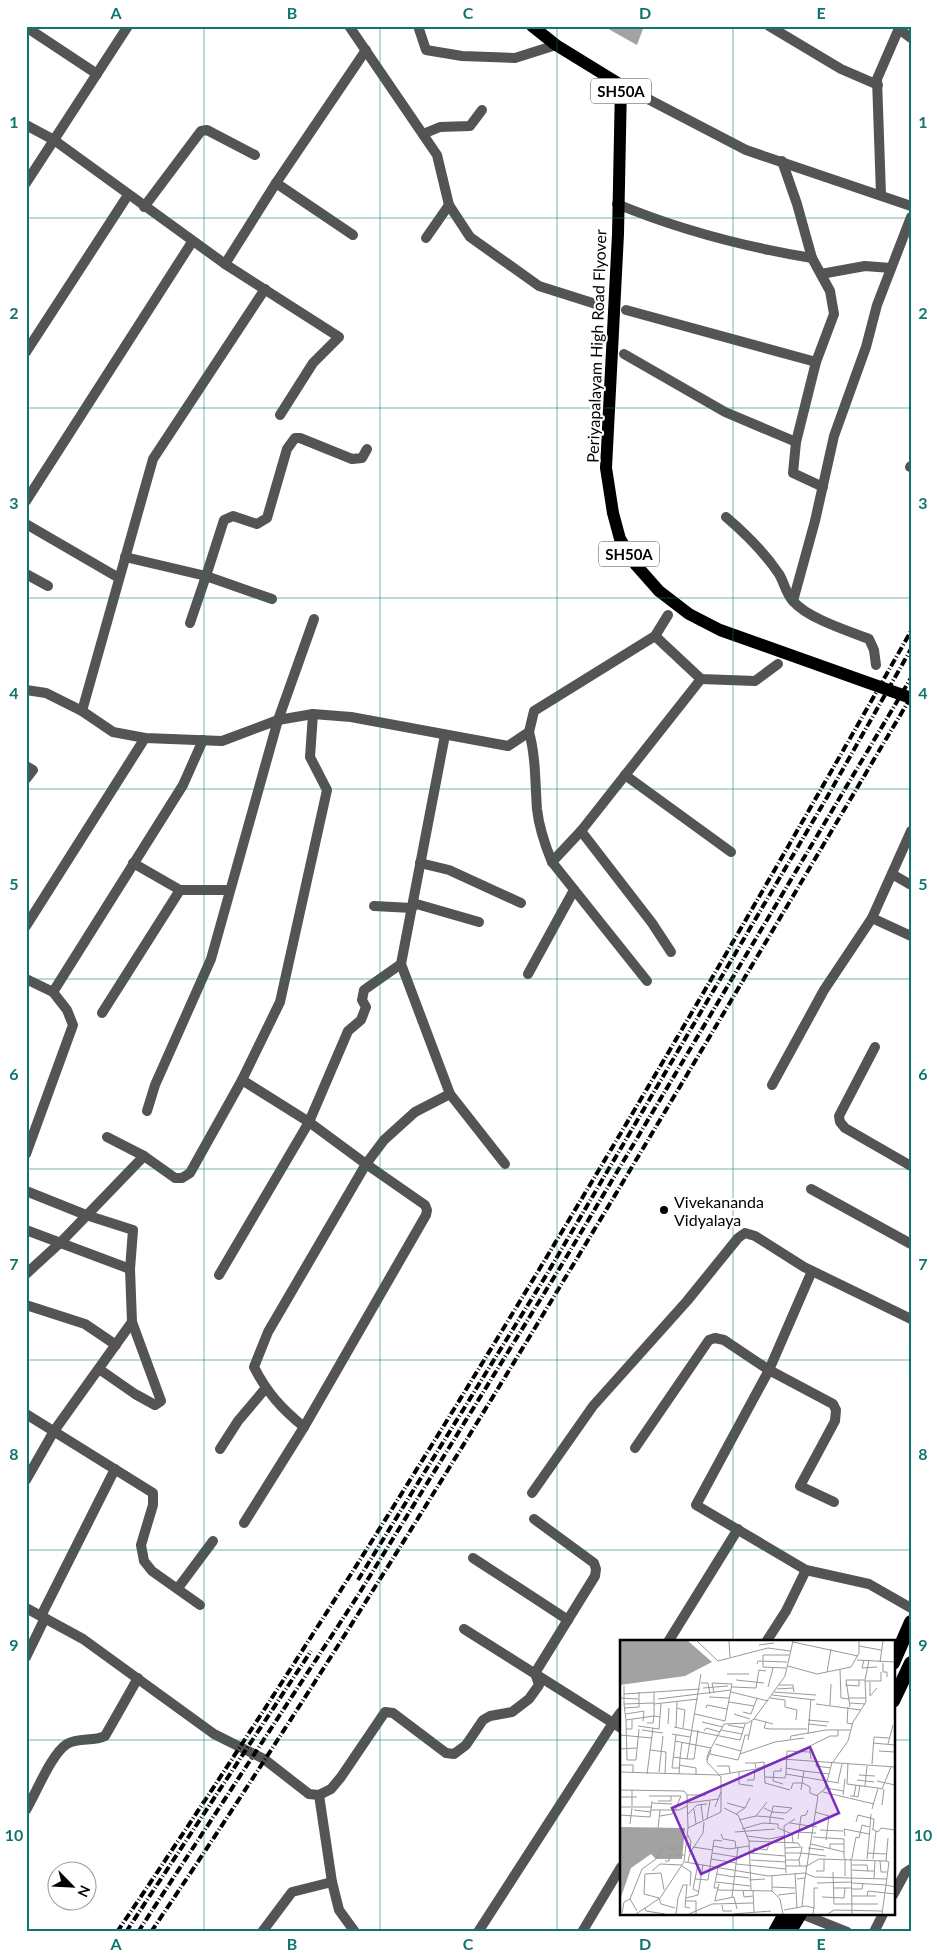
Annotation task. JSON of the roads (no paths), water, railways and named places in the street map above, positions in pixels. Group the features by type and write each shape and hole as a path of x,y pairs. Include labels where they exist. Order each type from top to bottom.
{"highway":[{"path":"894,1661 911,1622"},
{"path":"894,1699 911,1663"},
{"path":"775,1932 784,1916"},
{"path":"789,1932 800,1916"}],"main road":[{"name":"SH50A","path":"532,26 556,45 621,85 618,204"},
{"name":"Periyapalayam High Road Flyover","path":"618,204 606,468 613,512 620,539 636,565 659,591 689,614 720,630 911,698"}],"street":[{"path":"26,183 128,26"},
{"path":"349,26 436,155 449,205 470,237 539,286 599,305"},
{"path":"418,26 426,50 462,56 515,58 556,45"},
{"path":"769,26 841,69 878,85"},
{"path":"26,27 97,74"},
{"path":"881,195 878,79 900,27 911,38"},
{"path":"225,264 276,183 366,50"},
{"path":"621,85 746,150 911,206"},
{"path":"423,134 440,127 470,126 482,110"},
{"path":"26,124 54,140 192,242 339,337 313,363 280,416"},
{"path":"144,207 202,131 206,130 255,155"},
{"path":"782,161 797,204 812,258 830,291 834,314 816,362 796,442 793,473 823,486"},
{"path":"276,183 353,235"},
{"path":"26,352 128,195"},
{"path":"618,204 654,219 722,240 769,251 812,258"},
{"path":"426,238 449,205"},
{"path":"793,601 834,436 866,347 877,305 911,218"},
{"path":"26,501 192,242"},
{"path":"821,274 865,266 891,268"},
{"path":"82,711 153,459 265,289"},
{"path":"626,310 816,362"},
{"path":"624,354 725,412 796,442"},
{"path":"190,623 224,520 233,516 257,524 267,518 288,449 295,438 300,438 352,459 362,458 366,449"},
{"path":"726,517 751,538 780,575 793,601 818,619 869,639 874,650 876,665"},
{"path":"26,525 119,578"},
{"path":"125,557 206,576 272,600"},
{"path":"26,574 48,586"},
{"path":"647,980 552,862 544,842 537,811 534,748 529,732 534,711 655,636 668,615"},
{"path":"147,1111 155,1086 211,959 278,720 314,619"},
{"path":"655,636 701,679 755,680 778,664"},
{"path":"552,862 581,831 701,679"},
{"path":"26,690 46,693 82,711 113,732 144,738 222,741 278,720 313,714 351,717 508,746 529,732"},
{"path":"106,1137 144,1156 175,1178 182,1178 190,1173 242,1080 280,1002 326,790 310,757 313,714"},
{"path":"445,735 402,964 450,1094 505,1164"},
{"path":"26,926 144,738"},
{"path":"53,992 184,785 203,740"},
{"path":"26,766 33,770 26,779"},
{"path":"625,775 731,852"},
{"path":"581,831 652,923 671,952"},
{"path":"772,1085 824,990 872,918 911,831"},
{"path":"133,863 180,890 229,890"},
{"path":"420,863 450,870 521,903"},
{"path":"892,874 911,885"},
{"path":"102,1013 180,890"},
{"path":"528,974 574,890"},
{"path":"374,906 412,906 479,922"},
{"path":"872,918 911,936"},
{"path":"219,1275 309,1122 348,1031 361,1020 366,1007 362,1000 364,990 402,964"},
{"path":"26,979 53,992 67,1010 73,1025 26,1154"},
{"path":"875,1046 839,1116 840,1122 854,1134 911,1166"},
{"path":"242,1080 309,1122 425,1205 427,1210 426,1215 304,1427 244,1523"},
{"path":"304,1427 282,1409 265,1389 254,1367 268,1332 366,1164 384,1140 415,1112 450,1094"},
{"path":"26,1274 62,1241 144,1156"},
{"path":"811,1189 911,1244"},
{"path":"26,1191 86,1215 133,1230 130,1269 132,1322 161,1401 155,1405 135,1394 99,1369"},
{"path":"26,1230 62,1241 130,1269"},
{"path":"532,1493 592,1406 687,1301 738,1238 745,1233 755,1236 812,1271 911,1319"},
{"path":"812,1271 769,1370 696,1505 806,1570 869,1584 911,1608"},
{"path":"26,1305 85,1324 116,1345"},
{"path":"26,1480 54,1431 132,1322"},
{"path":"635,1448 709,1340 715,1338 724,1340 769,1370 833,1404 836,1410 835,1421 800,1486 834,1502"},
{"path":"220,1449 238,1422 265,1389"},
{"path":"26,1414 153,1493 153,1505 142,1538 141,1553 152,1571 200,1605"},
{"path":"26,1657 43,1617 114,1469"},
{"path":"26,1608 84,1638 214,1734 264,1759 309,1794 319,1795 331,1789 341,1777 385,1712 400,1717 446,1753 454,1754 466,1745 483,1720 512,1712 529,1699 539,1685 535,1672 595,1576 596,1569 594,1562 534,1519"},
{"path":"669,1640 738,1529"},
{"path":"178,1588 213,1541"},
{"path":"473,1558 568,1620"},
{"path":"767,1640 786,1611 806,1570"},
{"path":"464,1629 617,1725 478,1932"},
{"path":"26,1810 59,1751 75,1741 97,1740 105,1736 138,1678"},
{"path":"319,1795 332,1882 339,1910 355,1932"},
{"path":"894,1893 905,1873 911,1869"},
{"path":"582,1932 620,1870"},
{"path":"262,1932 292,1892 332,1882"},
{"path":"806,1916 847,1932"},
{"path":"874,1932 882,1916"}],"railway":[{"path":"117,1932 223,1773 428,1452 722,962 911,631"},
{"path":"358,1580 547,1274 826,799 911,649"},
{"path":"138,1932 357,1597 561,1266 911,678"},
{"path":"151,1932 251,1781 445,1475 633,1165 911,697"},
{"path":"126,1932 311,1651"}],"place":[{"name":"Vivekananda Vidyalaya","path":"664,1210"}]}
